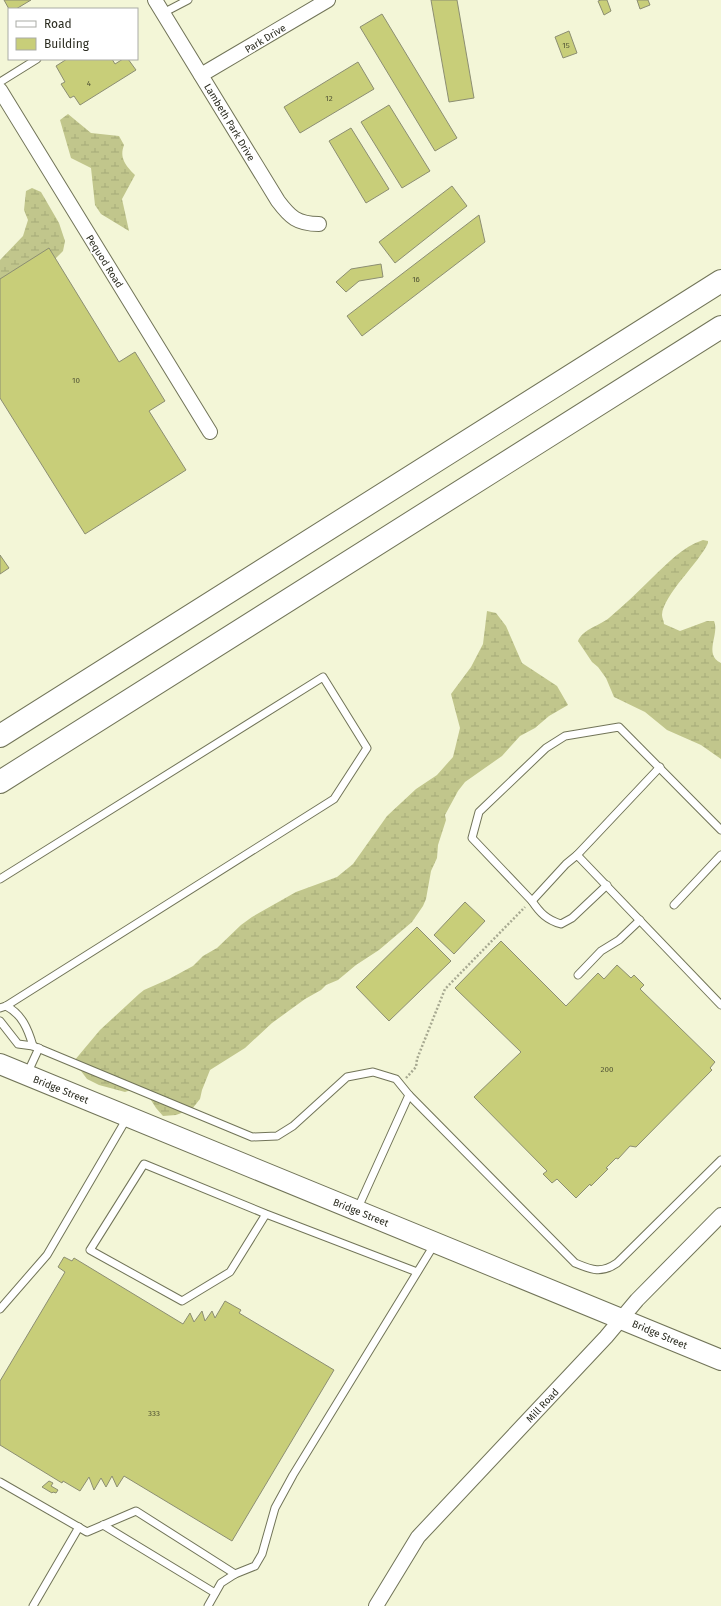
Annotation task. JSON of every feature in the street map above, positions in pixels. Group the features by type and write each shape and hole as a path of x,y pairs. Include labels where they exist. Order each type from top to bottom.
{"highway":[{"path":"0,736 721,281"},
{"path":"0,782 721,326"}],"street":[{"name":"Lambeth Park Drive","path":"155,0 284,208 297,221 306,224 319,224"},
{"name":"Park Drive","path":"201,75 328,0"},
{"name":"Pequod Road","path":"0,90 210,432"},
{"name":"Bridge Street","path":"0,1064 721,1360"},
{"name":"Mill Road","path":"376,1606 418,1536 601,1343 621,1318 721,1215"}],"lane":[{"path":"163,13 188,0"},
{"path":"0,82 35,60"},
{"path":"0,879 323,677 368,748 334,799 3,1007 0,1016"},
{"path":"607,885 572,918 561,924 550,920 539,912 532,901 472,838 479,812 546,748 565,736 619,727 721,830"},
{"path":"532,901 660,767"},
{"path":"577,855 720,1001"},
{"path":"674,905 721,855"},
{"path":"578,975 601,951 619,940 640,920"},
{"path":"3,1007 16,1011 36,1047 27,1075"},
{"path":"0,1021 18,1044 36,1047 252,1137 277,1136 293,1126 347,1077 373,1072 396,1079 409,1095 575,1263 590,1269 600,1270 610,1268 617,1263 721,1160"},
{"path":"357,1210 409,1095"},
{"path":"0,1309 47,1255 128,1116"},
{"path":"266,1214 230,1272 182,1301 90,1250 144,1164 266,1214 417,1272"},
{"path":"208,1606 221,1583 235,1574 255,1566 262,1554 275,1508 292,1475 436,1243"},
{"path":"0,1482 87,1532 136,1511 235,1574"},
{"path":"103,1525 215,1593"},
{"path":"32,1606 79,1527"}],"path":[{"path":"400,1084 416,1068 417,1059 445,989 532,901"}],"green space":[{"path":"68,114 91,133 119,136 124,145 122,154 124,162 135,175 122,199 129,231 101,214 95,205 91,168 71,158 60,120"},
{"path":"32,188 41,192 59,223 65,241 63,251 52,262 0,299 0,260 23,236 28,220 24,210 26,191"},
{"path":"703,540 708,541 708,543 668,598 662,616 664,624 680,631 707,621 714,621 715,632 712,649 716,659 721,663 721,759 701,745 667,730 645,712 614,697 606,678 598,667 592,662 578,641 584,633 609,618 676,556 688,547"},
{"path":"487,611 496,613 506,626 522,663 557,686 568,705 549,716 535,728 520,736 502,756 465,782 458,791 445,815 446,820 438,845 437,858 431,871 426,899 412,922 379,950 356,965 338,980 326,985 321,990 305,999 272,1023 245,1048 210,1070 200,1099 192,1109 176,1115 163,1116 149,1097 131,1090 125,1092 99,1085 87,1079 81,1071 77,1069 74,1061 100,1030 139,994 144,990 193,966 203,956 217,948 241,925 252,917 296,892 337,877 353,864 387,816 416,789 437,775 453,757 460,728 451,694 471,667 483,644"}],"building":[{"path":"4,0 31,0 18,8 8,8"},
{"path":"431,0 457,0 474,98 449,102"},
{"path":"607,0 611,11 604,15 598,1"},
{"path":"637,0 648,0 650,5 640,9"},
{"path":"382,14 457,138 435,151 360,27"},
{"path":"569,31 577,53 563,58 555,37"},
{"path":"65,60 113,60 115,64 121,60 129,60 136,70 80,105 74,96 70,98 61,84 65,82 56,66"},
{"path":"358,62 374,89 300,133 284,107"},
{"path":"389,105 430,171 402,188 361,122"},
{"path":"351,128 389,189 366,203 329,141"},
{"path":"452,186 467,206 395,263 379,242"},
{"path":"479,215 485,242 362,336 347,316"},
{"path":"49,248 119,362 135,352 165,401 149,411 186,470 85,534 0,398 0,279"},
{"path":"381,264 383,277 359,281 346,292 336,282 351,269"},
{"path":"0,555 9,568 0,574"},
{"path":"465,902 485,921 454,954 434,935"},
{"path":"417,927 451,961 389,1021 356,987"},
{"path":"501,941 566,1006 598,973 604,979 617,965 631,978 634,975 644,985 640,989 715,1062 710,1068 712,1070 636,1147 630,1146 618,1159 616,1158 606,1168 608,1169 591,1186 590,1184 576,1198 557,1179 552,1183 543,1174 547,1171 474,1097 521,1052 455,988"},
{"path":"64,1257 72,1261 74,1258 183,1324 190,1313 194,1322 202,1311 205,1321 212,1311 215,1318 225,1301 241,1310 239,1313 334,1370 232,1541 124,1476 117,1487 112,1476 106,1487 101,1478 94,1490 89,1477 80,1491 63,1481 62,1483 0,1445 0,1381 65,1272 58,1267"},
{"path":"49,1481 53,1483 51,1486 58,1490 56,1493 52,1493 42,1487"}]}
